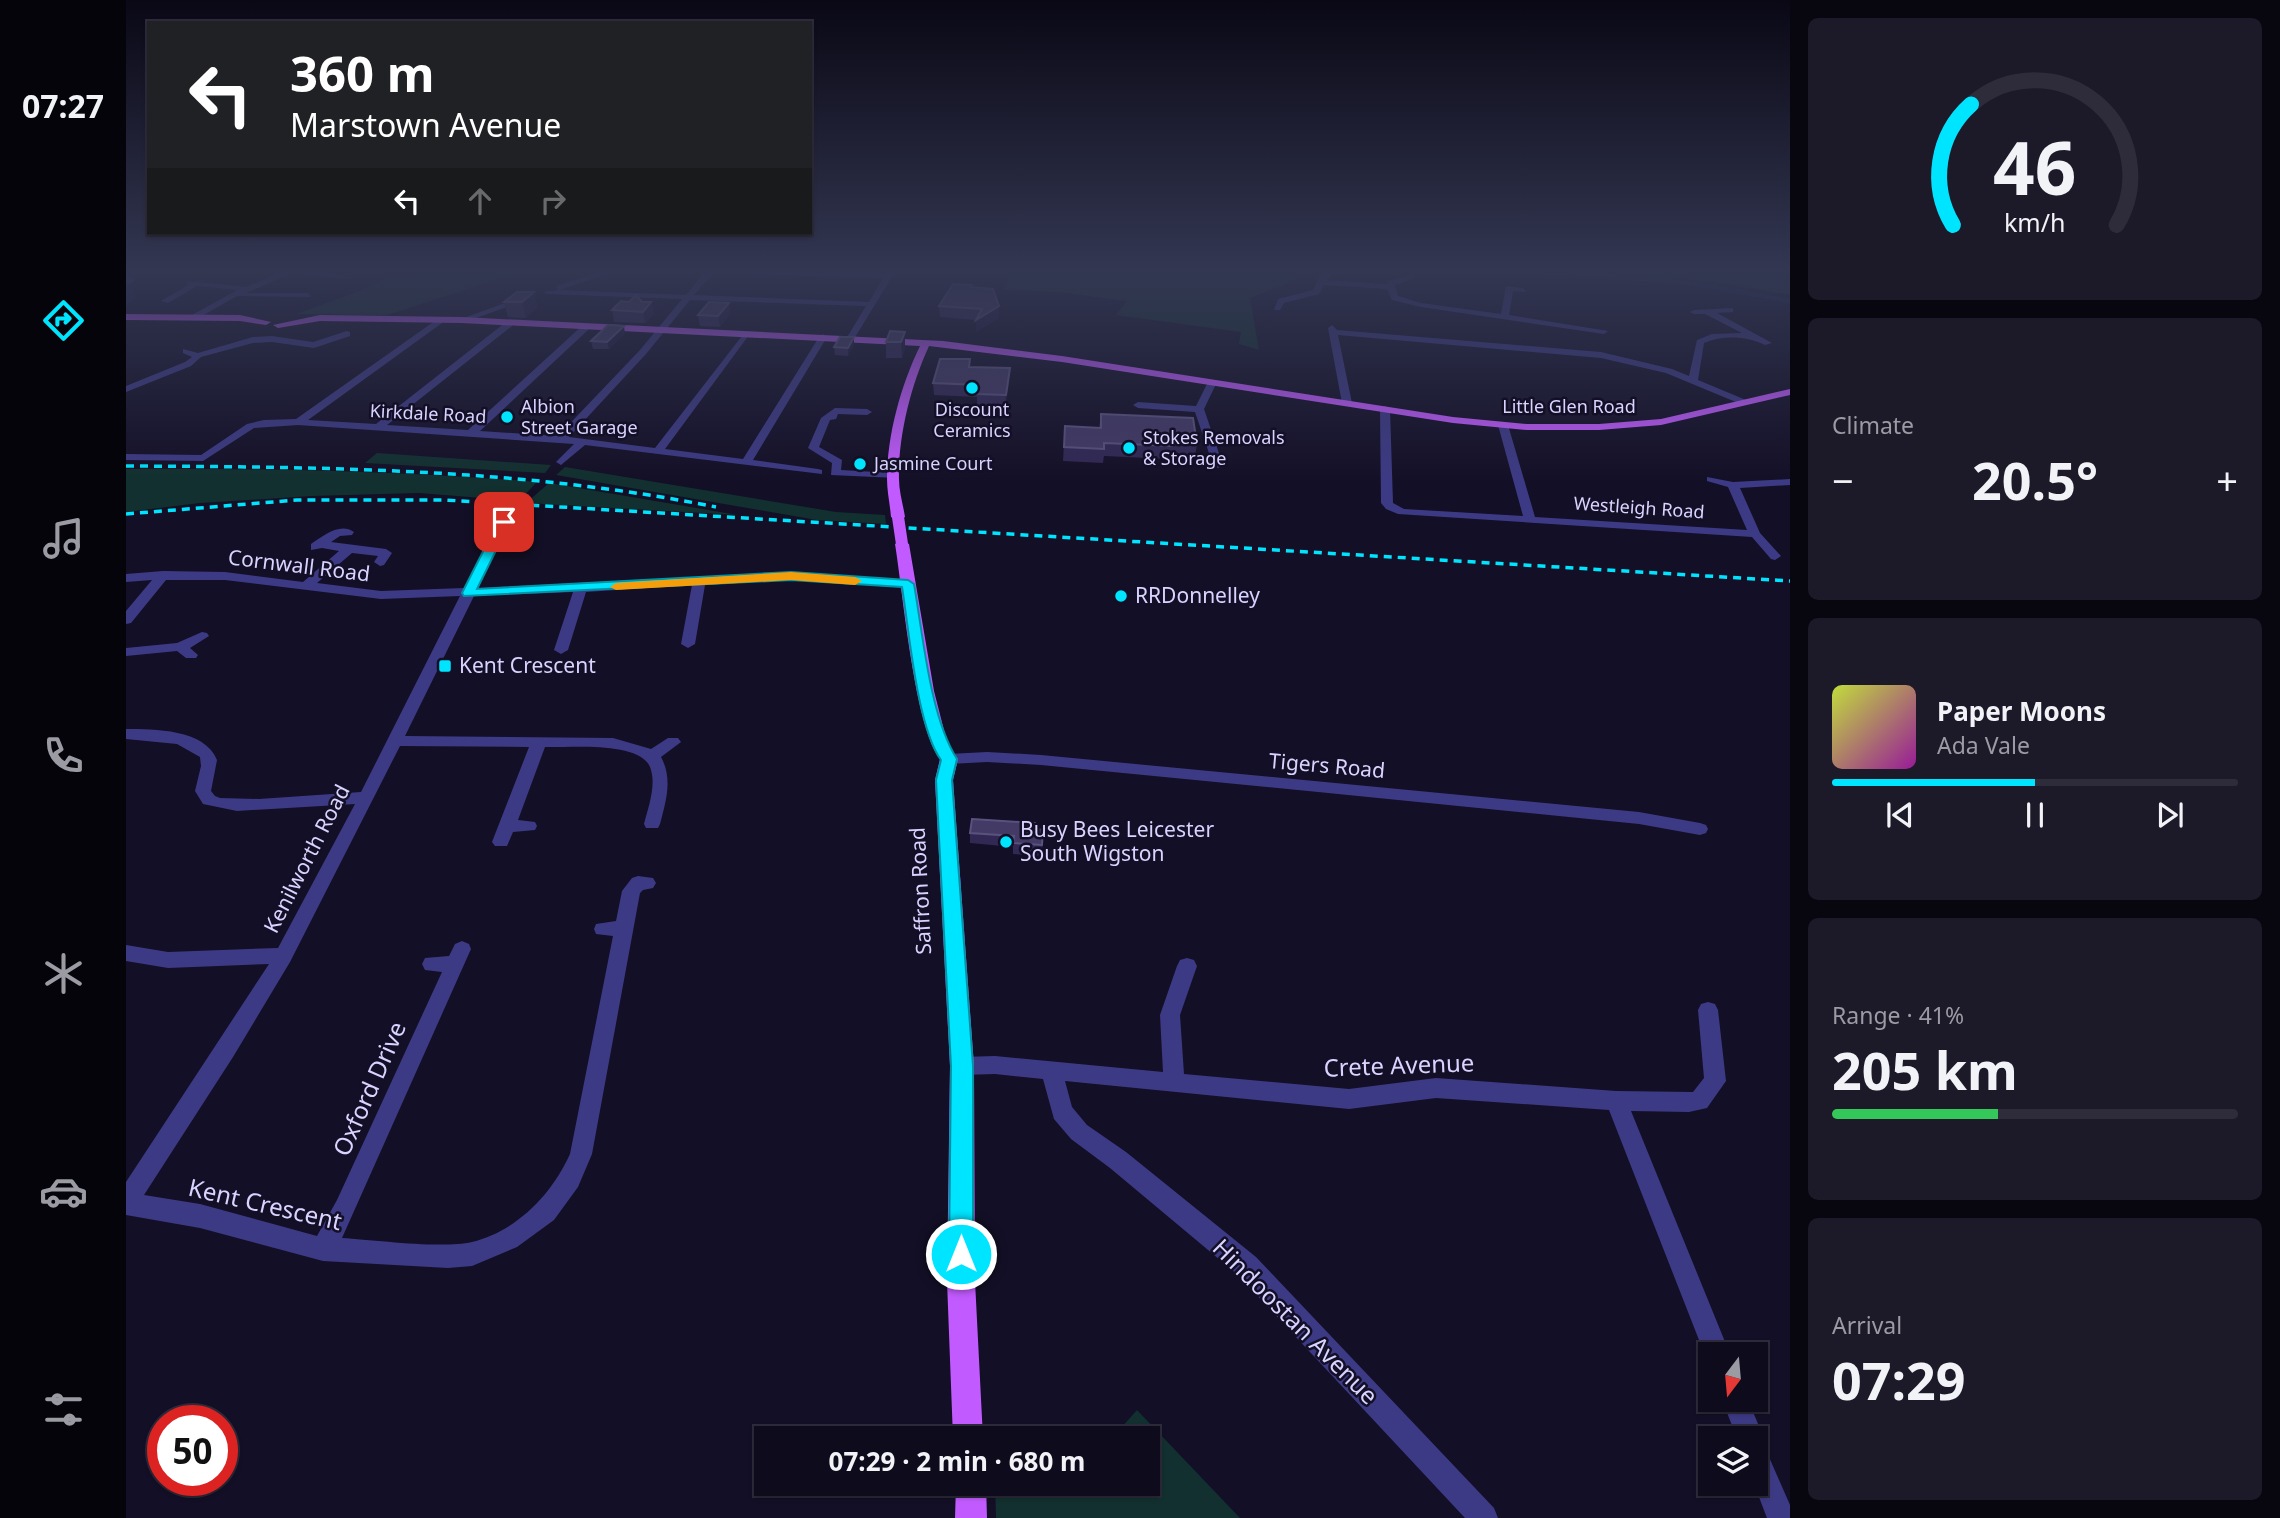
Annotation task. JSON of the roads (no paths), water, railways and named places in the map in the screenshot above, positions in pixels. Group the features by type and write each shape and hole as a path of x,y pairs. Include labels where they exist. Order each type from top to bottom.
{"main road":[{"path":"895,341 924,348 897,434 893,476 926,691 940,747 949,759"},
{"name":"Little Glen Road","path":"924,348 998,350 1503,425 1576,428 1641,425 1679,419 1790,392"},
{"name":"Saffron Road","path":"949,759 944,780 962,1066 961,1281 967,1426"},
{"path":"971,1496 971,1518"}],"street":[{"path":"126,389 188,364 197,356 250,341"},
{"path":"285,341 314,345 326,341"},
{"path":"298,422 411,341"},
{"path":"377,428 488,341"},
{"path":"470,434 571,341"},
{"path":"561,439 652,341"},
{"path":"657,452 741,341"},
{"path":"746,463 821,341"},
{"path":"1334,341 1347,403"},
{"path":"1449,341 1601,355 1643,364 1693,380 1743,402"},
{"path":"1601,355 1604,341"},
{"path":"1693,380 1700,342 1703,341"},
{"path":"1764,341 1768,343"},
{"path":"186,351 197,356"},
{"path":"1212,383 1199,409 1218,464"},
{"path":"1138,405 1199,409"},
{"name":"Westleigh Road","path":"1385,409 1387,503 1394,509 1411,513 1755,534"},
{"path":"867,412 835,411 832,417 826,418 813,448 838,461 835,473 893,476"},
{"name":"Kirkdale Road","path":"203,458 246,428 264,423 298,422 561,439 818,472"},
{"path":"1503,425 1530,519"},
{"path":"561,462 582,442"},
{"path":"126,457 225,458"},
{"path":"1712,479 1733,485 1790,482"},
{"path":"1733,485 1755,534 1775,556"},
{"name":"Kenilworth Road","path":"126,1203 232,1044 283,956 396,741 504,522"},
{"path":"348,531 337,533 316,546 386,553 380,562"},
{"path":"306,586 349,549"},
{"path":"126,620 163,575"},
{"name":"Cornwall Road","path":"126,578 163,575 225,576 363,594 468,593 699,583 791,576 908,584"},
{"path":"688,644 699,583"},
{"path":"561,650 581,588"},
{"path":"126,652 185,651 202,636"},
{"path":"126,734 152,734 176,739 207,755 210,763 203,786 205,797 210,801 233,805 364,798"},
{"path":"396,741 613,743 636,748 651,756 660,767 662,783 652,824"},
{"path":"529,826 505,834 539,742"},
{"path":"651,756 673,743"},
{"name":"Tigers Road","path":"949,759 987,757 1041,760 1639,818 1700,829"},
{"name":"Kent Crescent","path":"126,1203 200,1216 323,1249 448,1256 472,1254 509,1239 546,1212 570,1180 581,1154 614,929 634,885 647,883"},
{"path":"126,953 168,960 283,956"},
{"name":"Oxford Drive","path":"323,1249 345,1208 458,957 432,964"},
{"path":"1174,1081 1170,1015 1187,966"},
{"name":"Crete Avenue","path":"962,1066 995,1065 1349,1099 1436,1088 1616,1101 1699,1101 1715,1081 1716,1066 1708,1010"},
{"name":"Hindoostan Avenue","path":"1052,1071 1062,1112 1079,1132 1118,1160 1247,1266 1484,1518"},
{"path":"1616,1101 1712,1342"},
{"path":"1768,1485 1781,1518"}],"railway":[{"path":"126,466 348,469 496,477 643,494 716,507"},
{"path":"126,514 297,500 445,500 1790,581"}],"place":[{"name":"Discount Ceramics","path":"972,388"},
{"name":"Albion Street Garage","path":"507,417"},
{"name":"Stokes Removals & Storage","path":"1129,448"},
{"name":"Jasmine Court","path":"860,464"},
{"name":"RRDonnelley","path":"1121,596"},
{"name":"Kent Crescent","path":"445,666"},
{"name":"Busy Bees Leicester South Wigston","path":"1006,842"}]}
